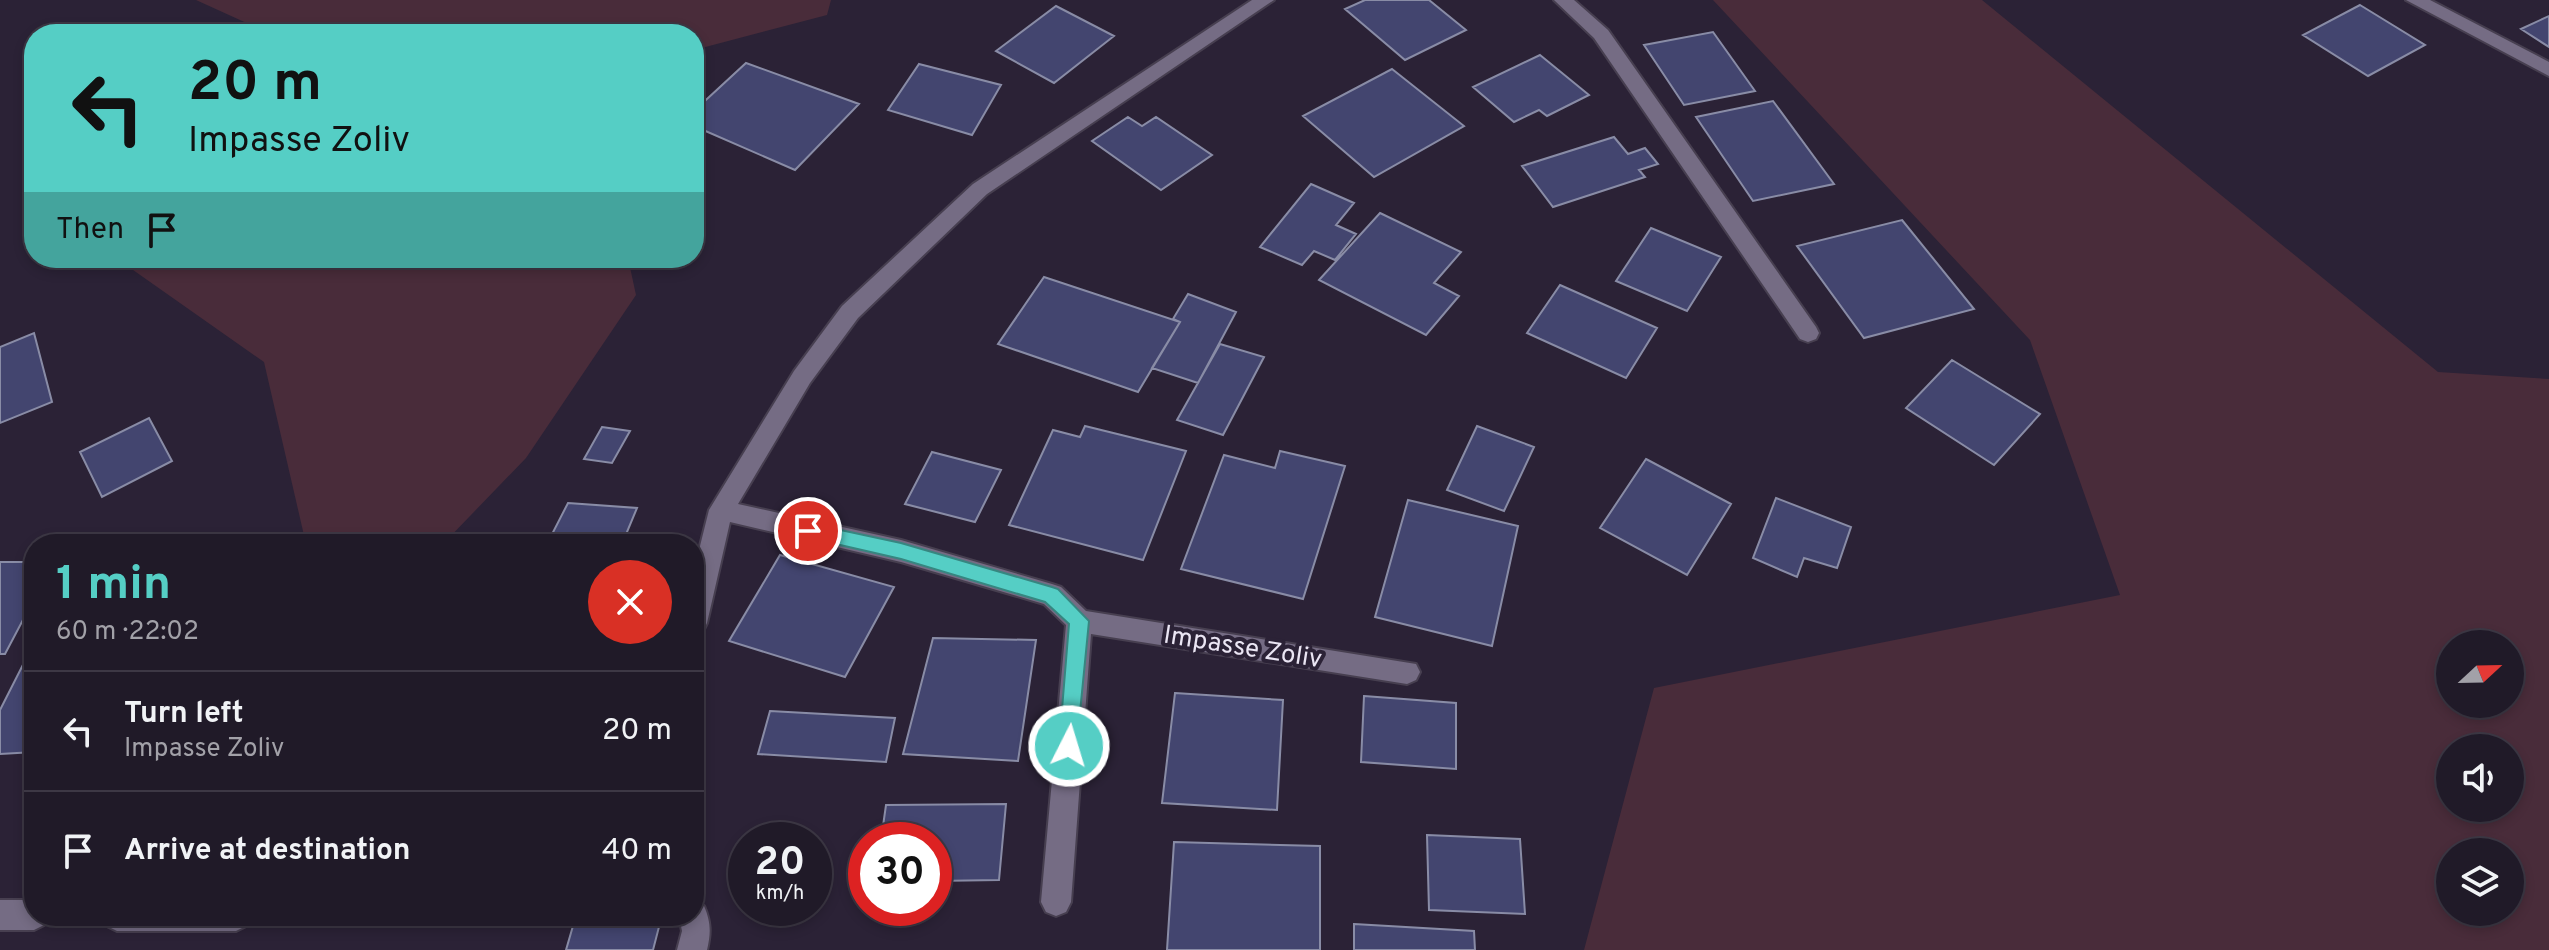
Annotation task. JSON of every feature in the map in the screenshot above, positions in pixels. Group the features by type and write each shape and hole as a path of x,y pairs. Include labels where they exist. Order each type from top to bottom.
{"street":[{"path":"704,581 721,510 802,377 850,312 980,189 1265,0"},
{"path":"1563,0 1601,34 1808,333"},
{"path":"2415,0 2476,29 2549,70"},
{"path":"721,510 901,551 1052,595 1079,621 1056,902"},
{"name":"Impasse Zoliv","path":"1079,621 1407,672"},
{"path":"0,915 24,915"},
{"path":"692,950 696,926"}],"shaded area":[{"path":"196,0 831,0 827,15 704,47 704,24 249,24"},
{"path":"1713,0 1982,0 2438,372 2549,379 2549,950 1584,950 1654,688 2120,595 2030,340"},
{"path":"130,268 630,268 636,295 526,458 453,534 304,534 264,362"}],"building":[{"path":"1365,0 1429,0 1466,30 1405,60 1345,9"},
{"path":"2360,5 2425,45 2368,76 2303,35"},
{"path":"1056,6 1114,36 1054,83 996,51"},
{"path":"2549,16 2549,47 2521,29"},
{"path":"1713,32 1755,91 1684,105 1644,45"},
{"path":"1540,55 1589,95 1547,116 1539,110 1514,122 1473,87"},
{"path":"746,63 859,104 795,170 704,130 704,102"},
{"path":"919,64 1001,85 972,135 888,110"},
{"path":"1392,69 1464,126 1374,177 1303,116"},
{"path":"1773,101 1834,184 1753,201 1696,117"},
{"path":"1128,117 1142,126 1156,117 1212,155 1161,190 1092,141"},
{"path":"1614,137 1628,154 1645,148 1658,164 1639,170 1645,177 1553,207 1522,166"},
{"path":"1311,184 1354,203 1336,225 1356,234 1335,260 1314,251 1302,265 1260,247"},
{"path":"1380,213 1461,252 1434,283 1459,296 1426,335 1319,280"},
{"path":"1902,220 1974,309 1864,338 1797,246"},
{"path":"1651,228 1721,257 1687,311 1616,281"},
{"path":"1044,277 1180,322 1138,392 998,344"},
{"path":"1560,285 1657,328 1626,378 1527,333"},
{"path":"1188,294 1236,312 1198,383 1152,368 1180,322 1173,319"},
{"path":"34,333 52,402 0,423 0,347"},
{"path":"1220,344 1264,357 1223,435 1177,420"},
{"path":"1952,360 2040,414 1994,465 1906,408"},
{"path":"149,418 172,461 102,497 80,452"},
{"path":"1085,426 1186,451 1143,560 1009,525 1053,430 1080,437"},
{"path":"1477,426 1534,447 1504,511 1447,490"},
{"path":"602,427 630,431 612,463 584,459"},
{"path":"1280,451 1345,466 1303,599 1181,569 1224,455 1275,468"},
{"path":"932,452 1001,470 975,522 905,504"},
{"path":"1646,459 1731,504 1687,575 1600,528"},
{"path":"1776,498 1851,527 1837,568 1804,558 1797,577 1753,558"},
{"path":"1408,500 1518,526 1492,646 1375,617"},
{"path":"568,503 637,508 626,534 552,534"},
{"path":"780,555 894,587 845,677 729,641"},
{"path":"0,562 24,562 24,618 5,654 0,654"},
{"path":"933,638 1036,640 1018,761 903,754"},
{"path":"24,663 24,753 0,754 0,710"},
{"path":"1175,693 1283,700 1277,810 1162,803"},
{"path":"1364,696 1456,703 1456,769 1361,762"},
{"path":"770,711 895,718 886,762 758,754"},
{"path":"1006,804 999,880 952,881 952,822 884,822 886,805"},
{"path":"1427,835 1520,839 1525,914 1429,910"},
{"path":"1174,842 1320,846 1320,950 1167,950"},
{"path":"1354,924 1474,931 1475,950 1354,950"},
{"path":"573,926 659,926 653,950 566,950"}],"route":[{"path":"808,531 901,551 1052,595 1079,621 1069,746"}]}
